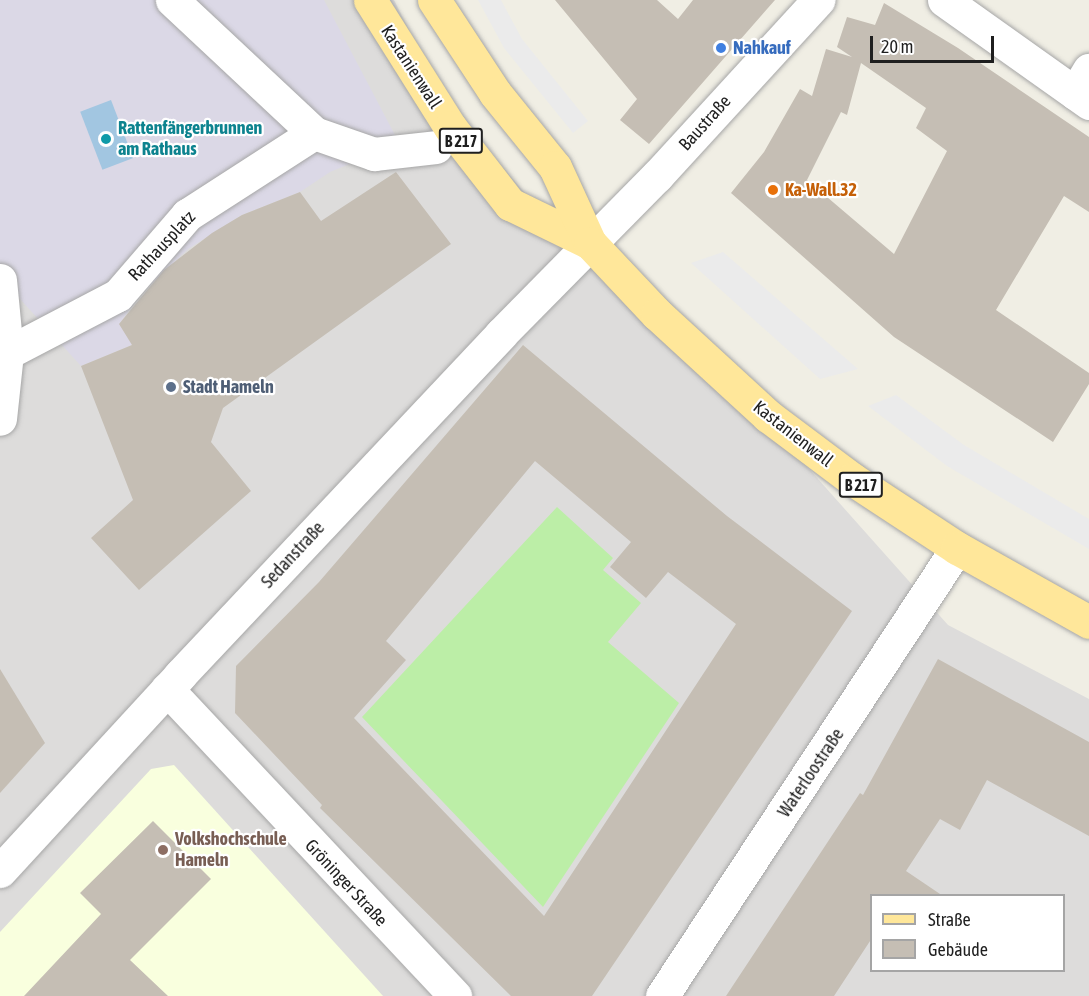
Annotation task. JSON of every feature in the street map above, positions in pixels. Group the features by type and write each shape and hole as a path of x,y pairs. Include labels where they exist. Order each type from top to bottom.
{"main road":[{"name":"Kastanienwall","path":"370,0 428,95 510,204 590,243"},
{"name":"Kastanienwall","path":"434,0 495,93 555,167 590,243 657,314 768,416 852,478 957,548 1089,622"}],"street":[{"path":"172,0 314,133 374,154 436,147"},
{"name":"Baustraße","path":"590,243 818,0"},
{"path":"944,0 1084,89"},
{"name":"Rathausplatz","path":"7,353 118,295 186,215 314,133"},
{"name":"Sedanstraße","path":"0,871 167,689 590,243"},
{"path":"0,280 7,353 0,419"},
{"name":"Waterloostraße","path":"662,996 957,548"},
{"name":"Gröninger Straße","path":"167,689 455,996"}],"shaded area":[{"path":"0,0 394,0 444,100 566,240 761,415 948,625 1089,699 1089,996 0,996"},
{"path":"0,0 324,0 396,137 374,154 330,172 300,192 242,215 188,249 141,294 120,323 132,345 81,366 0,277"},
{"path":"478,0 501,0 522,39 588,121 573,133 504,48"},
{"path":"723,252 858,369 820,379 691,263"},
{"path":"896,395 964,445 1089,519 1089,549 947,466 868,406"},
{"name":"Volkshochschule Hameln","path":"174,765 383,996 0,996 0,932 151,769"}],"green space":[{"path":"557,507 613,558 603,570 641,603 608,642 679,703 543,907 362,717"}],"water":[{"path":"111,100 133,158 102,170 80,112"}],"building":[{"path":"555,0 657,0 678,19 693,0 775,0 649,144 620,120 637,99"},
{"path":"884,3 958,48 1089,137 1089,212 1064,196 996,310 1089,373 1089,384 1053,442 894,337 731,193 764,152 800,89 812,96 826,49 852,57 837,47 847,17 875,25","holes":["861,63 926,108 916,128 947,151 894,254 807,180 841,112 847,115"]},
{"name":"Stadt Hameln","path":"396,172 451,244 223,408 211,442 251,491 139,590 91,538 133,500 81,366 132,345 119,324 164,270 212,233 242,215 300,192 321,221"},
{"path":"523,345 727,516 852,611 592,996 511,996 320,808 322,805 235,713 236,666 319,582","holes":["535,461 631,542 610,567 646,598 668,572 736,624 544,916 354,718 406,660 386,641"]},
{"path":"938,659 1089,742 1089,836 987,780 960,830 940,819 906,871 940,894 870,894 870,941 834,996 726,996 860,793 863,795"},
{"path":"0,669 45,743 0,793"},
{"path":"153,821 211,879 130,960 168,996 24,996 101,914 80,893"}],"place":[{"name":"Nahkauf","path":"721,48"},
{"name":"Rattenfängerbrunnen am Rathaus","path":"106,139"},
{"name":"Ka-Wall.32","path":"773,190"},
{"name":"Stadt Hameln","path":"171,387"},
{"name":"Volkshochschule Hameln","path":"163,850"}]}
